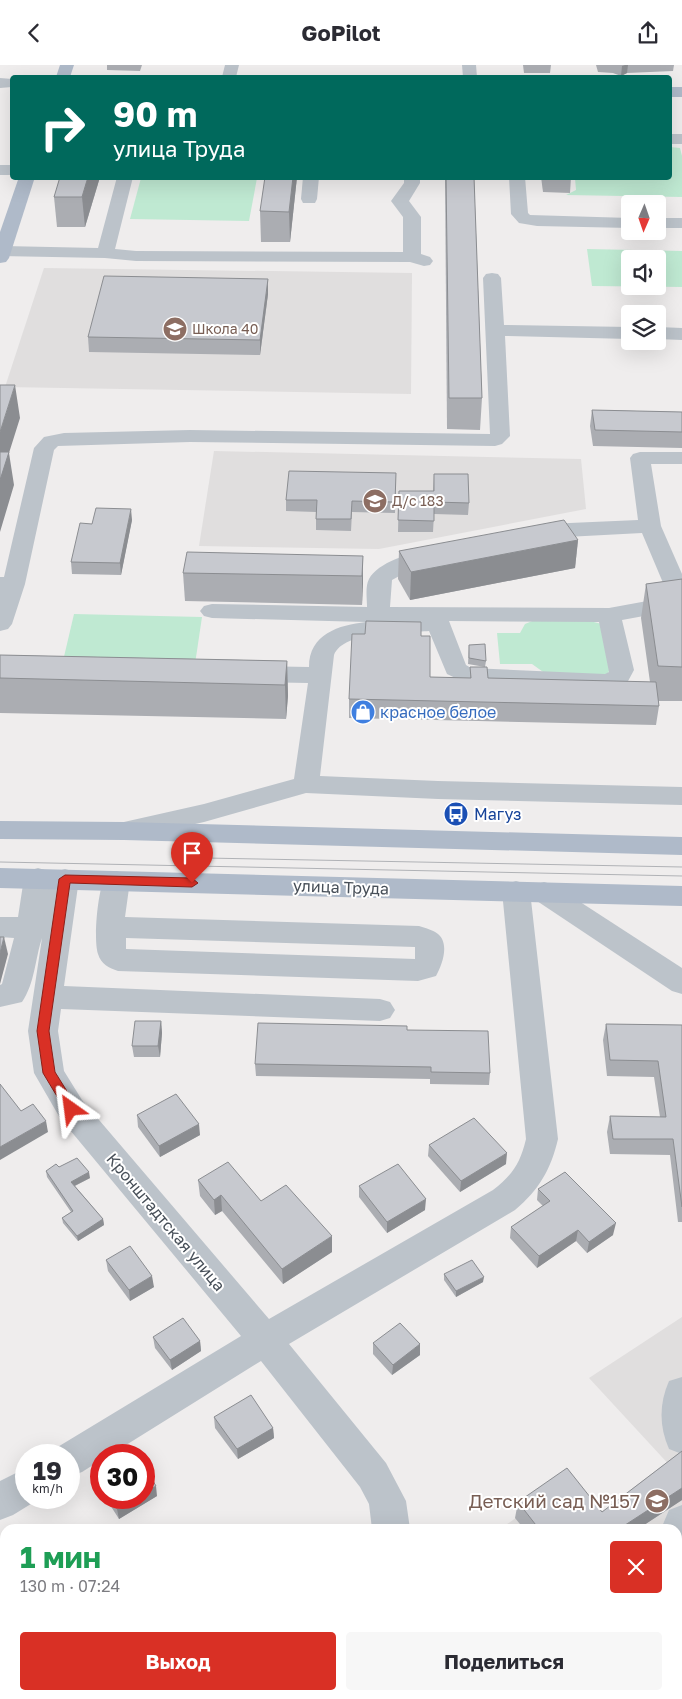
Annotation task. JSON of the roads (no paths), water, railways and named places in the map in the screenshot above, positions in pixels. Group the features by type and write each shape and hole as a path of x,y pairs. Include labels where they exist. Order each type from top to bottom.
{"main road":[{"path":"2,247 27,180"},
{"path":"0,830 124,831 682,846"},
{"name":"улица Труда","path":"0,878 682,896"}],"street":[{"path":"105,253 124,180"},
{"path":"309,199 311,180"},
{"path":"2,247 136,256 418,259 412,217 400,201 412,180"},
{"path":"517,180 520,214 525,219 537,221 621,223"},
{"path":"666,223 682,223"},
{"path":"0,624 7,584 44,448 51,441 64,439 190,436 496,440 500,436 492,278"},
{"path":"495,330 621,333"},
{"path":"666,333 682,334"},
{"path":"306,784 321,675 322,654 326,645 334,637 358,630 378,621 467,614 609,615 682,601 650,526 640,458 682,459"},
{"path":"509,540 547,531 650,526"},
{"path":"378,621 380,581 388,570 452,553"},
{"path":"212,611 438,623 467,614"},
{"path":"438,623 456,669 466,675 605,682 618,678 622,670 609,615"},
{"path":"233,673 321,675"},
{"path":"124,831 204,813 306,784 438,790 682,796"},
{"name":"Кронштадтская улица","path":"51,879 45,928 48,997 43,1031 49,1073 71,1109 265,1340 373,1475 388,1501 390,1524"},
{"path":"112,927 419,937 428,942 429,962 426,967 418,970 122,961 115,959 112,954 111,913 116,881"},
{"path":"530,891 682,983"},
{"path":"80,1453 265,1340 504,1200 522,1185 536,1164 542,1139 530,891"},
{"path":"0,927 45,928 16,988 12,994 0,996"},
{"path":"48,997 380,1010"},
{"path":"682,1393 680,1397 680,1414 682,1437"},
{"path":"0,1502 15,1493"}],"tram line":[{"path":"205,858 682,867"},
{"path":"0,862 682,876"}],"place":[{"name":"Школа 40","path":"175,329"},
{"name":"Д/с 183","path":"375,501"},
{"name":"красное белое","path":"363,712"},
{"name":"Магуз","path":"456,814"},
{"name":"Детский сад №157","path":"657,1501"}]}
